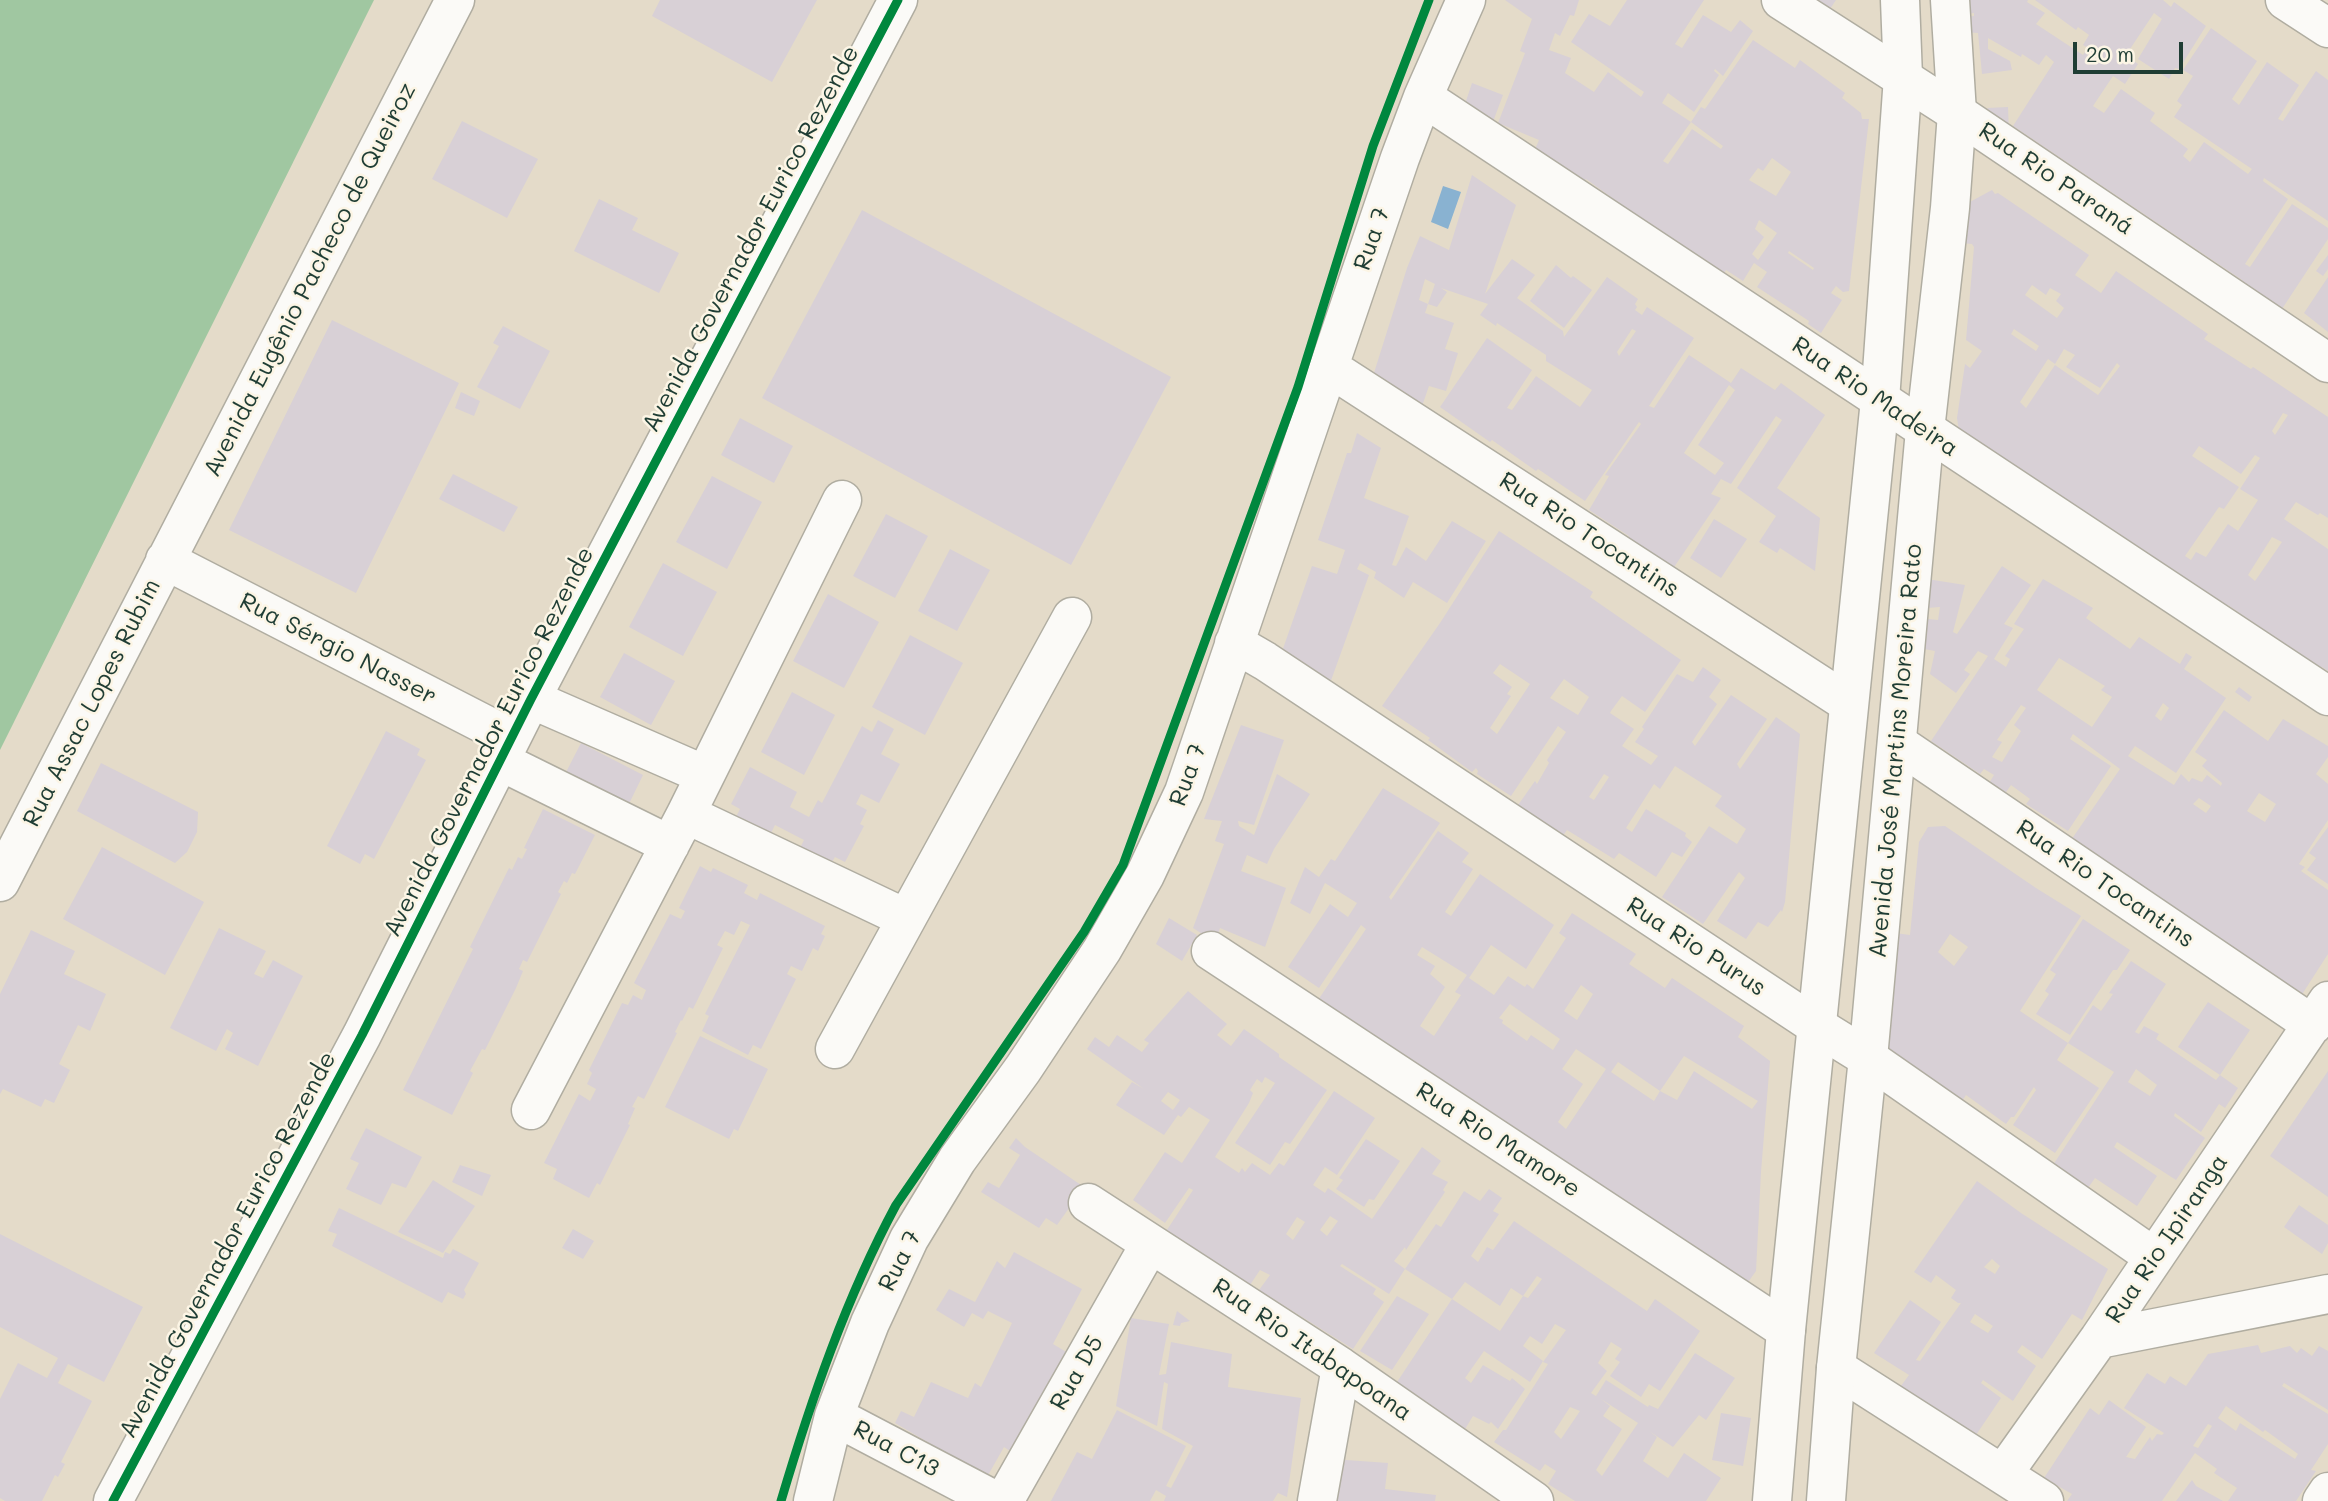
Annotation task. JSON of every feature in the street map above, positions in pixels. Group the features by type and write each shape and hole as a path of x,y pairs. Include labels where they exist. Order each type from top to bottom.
{"street":[{"name":"Avenida Eugênio Pacheco de Queiroz","path":"165,560 455,0"},
{"name":"Avenida Governador Eurico Rezende","path":"113,1501 355,1048 531,699 898,0"},
{"name":"Rua 7","path":"813,1501 834,1416 870,1323 909,1239 957,1160 1023,1069 1102,950 1145,875 1184,792 1364,261 1423,97 1466,0"},
{"name":"Rua Rio Paraná","path":"1781,0 1903,77 2328,363"},
{"name":"Avenida José Martins Moreira Rato","path":"1772,1501 1786,1330 1880,400 1903,77 1900,0"},
{"name":"Avenida José Martins Moreira Rato","path":"1826,1501 1836,1368 1868,1058 1925,430 1950,208 1957,113 1950,0"},
{"path":"2286,0 2325,18"},
{"name":"Rua Rio Madeira","path":"1423,97 2328,696"},
{"name":"Rua Rio Tocantins","path":"1329,368 1848,703"},
{"path":"530,1110 678,829 842,500"},
{"name":"Rua Sérgio Nasser","path":"165,560 506,750 678,829 905,918"},
{"name":"Rua Assac Lopes Rubim","path":"0,882 165,560"},
{"path":"835,1049 1072,617"},
{"name":"Rua Rio Purus","path":"1234,643 1868,1058 2154,1257"},
{"path":"531,699 705,775"},
{"name":"Rua Rio Tocantins","path":"1897,743 2320,1013"},
{"name":"Rua Rio Mamore","path":"1211,951 1786,1330"},
{"name":"Rua Rio Ipiranga","path":"2003,1474 2099,1339 2320,1013"},
{"name":"Rua Rio Itabapoana","path":"1088,1203 1341,1367 1534,1501"},
{"name":"Rua D5","path":"1004,1501 1150,1244"},
{"path":"2099,1339 2328,1294"},
{"path":"1317,1501 1341,1367"},
{"path":"1836,1368 2044,1501"},
{"name":"Rua C13","path":"834,1416 996,1501"},
{"path":"2322,1501 2328,1492"}],"green space":[{"path":"0,0 374,0 0,750"}],"water":[{"path":"1443,186 1461,192 1448,229 1431,222"}],"building":[{"path":"660,0 817,0 772,82 652,16"},
{"path":"1505,0 1579,0 1574,16 1570,15 1560,36 1555,33 1549,50 1571,58 1565,73 1594,92 1608,72 1641,97 1644,92 1571,42 1589,14 1610,26 1627,0 1704,0 1675,44 1682,48 1703,15 1731,32 1740,20 1753,31 1723,76 1715,69 1719,75 1694,112 1668,93 1662,103 1691,122 1701,107 1705,109 1753,40 1795,68 1800,60 1845,93 1842,98 1861,113 1862,119 1869,119 1849,291 1843,292 1836,286 1831,293 1842,300 1821,333 1808,324 1809,321 1757,287 1767,272 1754,263 1743,281 1726,270 1721,278 1626,215 1630,211 1586,179 1580,187 1533,154 1539,140 1498,123 1525,53 1520,51 1532,19","holes":["1691,122 1723,146 1721,149 1692,129 1668,164 1663,161","1772,158 1791,172 1776,196 1749,180 1758,168 1763,171","1759,220 1777,233 1758,260 1752,254 1764,237 1755,229","1789,251 1814,268 1813,270 1788,253"]},
{"path":"1804,0 1836,0 1826,15"},
{"path":"1965,0 2028,0 2027,2 2045,13 2036,24 2083,55 2088,48 2083,45 2089,35 2078,27 2076,30 2035,0 2163,0 2171,7 2174,2 2206,26 2179,69 2175,68 2169,79 2138,59 2162,19 2154,13 2126,55 2138,64 2125,84 2113,76 2093,106 2104,113 2121,89 2155,113 2150,121 2188,149 2183,156 2190,162 2204,142 2248,174 2252,169 2174,117 2182,105 2177,101 2193,76 2183,70 2211,28 2257,61 2232,99 2239,105 2267,62 2299,85 2278,119 2283,121 2316,71 2328,80 2328,221 2264,178 2263,181 2288,199 2245,264 2250,267 2292,204 2328,228 2328,239 2280,312 2238,284 2242,280 2013,126 2054,62 2046,55 2039,65 1988,38 1988,49 2010,61 2012,70 1982,74 1978,33 1964,32 1964,17 1974,16 1974,13 1966,14"},
{"path":"1472,83 1503,95 1491,127 1463,110"},
{"path":"2008,107 2009,134 1987,108"},
{"path":"462,121 538,159 507,218 432,179"},
{"path":"1472,175 1516,205 1485,294 1512,259 1535,275 1517,298 1563,331 1564,337 1607,277 1638,299 1635,310 1642,315 1647,307 1694,338 1649,406 1654,408 1689,355 1731,383 1741,368 1775,390 1781,383 1825,415 1777,488 1820,518 1815,571 1780,548 1777,553 1759,542 1776,516 1737,488 1782,420 1776,416 1731,484 1721,479 1711,494 1721,498 1668,576 1624,544 1629,536 1589,510 1609,476 1605,475 1641,424 1639,422 1585,501 1492,440 1490,442 1440,407 1487,338 1532,370 1507,408 1512,410 1536,376 1580,407 1592,390 1546,361 1546,355 1480,315 1488,304 1441,288 1447,292 1437,307 1428,304 1425,313 1454,323 1445,349 1458,353 1446,391 1429,386 1421,409 1373,376 1407,268 1420,236 1449,250","holes":["1425,279 1435,284 1428,304 1419,300","1632,329 1636,331 1619,356 1617,352","1729,385 1735,390 1698,445 1724,463 1715,475 1684,453"]},
{"path":"1992,190 1995,194 1998,193 2089,255 2075,275 2101,293 2116,271 2208,334 2204,339 2251,369 2253,367 2328,417 2328,518 2296,502 2284,519 2328,549 2328,671 2322,667 2320,670 2228,605 2221,614 1959,431 1957,418 1965,364 1970,368 1982,351 1966,340 1974,247 1972,244 1961,243 1968,203","holes":["2032,285 2046,295 2050,288 2061,294 2056,301 2064,308 2057,318 2025,295","2014,329 2039,346 2036,351 2011,334","2064,349 2075,355 2066,367 2100,388 2117,363 2120,366 2098,395 2055,365 2026,408 2020,402 2048,359 2055,364","2283,413 2288,415 2275,435 2272,431","2199,446 2241,474 2255,455 2260,458 2240,489 2258,500 2238,531 2228,524 2206,557 2196,552 2191,560 2185,556 2219,507 2224,509 2239,487 2192,456","2272,537 2282,542 2255,581 2248,575"]},
{"path":"599,199 638,218 632,230 679,253 659,293 574,251"},
{"path":"862,210 1171,377 1071,565 762,398"},
{"path":"2328,255 2328,269 2323,276 2316,271"},
{"path":"1556,265 1571,278 1573,276 1592,290 1564,328 1530,301"},
{"path":"2328,277 2328,332 2304,313"},
{"path":"332,320 459,383 356,593 229,530"},
{"path":"503,326 550,351 520,409 477,387 499,346 493,343"},
{"path":"461,392 480,401 474,416 455,408"},
{"path":"740,418 793,446 774,483 721,455"},
{"path":"1357,433 1381,448 1364,498 1409,516 1392,565 1396,566 1406,547 1426,561 1452,521 1486,541 1447,603 1413,582 1404,598 1374,578 1376,572 1360,563 1357,569 1369,575 1329,686 1279,660 1312,566 1337,574 1345,550 1318,540 1347,453 1351,453"},
{"path":"453,474 518,507 504,532 439,499"},
{"path":"712,476 762,502 727,569 676,542"},
{"path":"886,514 928,536 895,598 853,576"},
{"path":"1714,519 1747,539 1721,578 1690,558"},
{"path":"1499,531 1593,592 1590,597 1681,660 1645,712 1622,696 1611,711 1610,713 1634,729 1622,746 1651,765 1658,756 1635,742 1644,729 1642,727 1677,674 1693,682 1703,667 1721,680 1709,697 1717,704 1692,742 1695,746 1731,695 1767,719 1737,764 1740,769 1776,717 1800,734 1782,912 1781,910 1768,927 1758,922 1746,939 1717,921 1745,878 1739,872 1703,924 1662,897 1709,826 1737,844 1746,829 1715,806 1722,796 1675,766 1660,789 1654,784 1626,828 1632,832 1646,809 1686,833 1685,836 1692,842 1682,857 1672,852 1656,877 1619,853 1614,859 1567,830 1560,840 1516,808 1535,781 1537,784 1549,763 1547,760 1566,732 1558,726 1511,796 1477,774 1476,768 1472,772 1428,740 1430,738 1382,706","holes":["1500,664 1530,684 1497,734 1490,728 1511,696 1507,694 1512,687 1493,673","1564,679 1589,697 1578,715 1550,698","1604,774 1609,777 1594,800 1589,797"]},
{"path":"950,549 990,570 957,631 918,611"},
{"path":"663,563 717,592 683,656 629,627"},
{"path":"2002,566 2031,585 2004,624 2013,628 1994,659 2006,667 2010,659 2005,656 2024,629 2014,624 2043,579 2093,608 2086,618 2130,649 2139,637 2180,664 2186,653 2192,657 2184,669 2226,698 2176,773 2135,746 2128,756 2174,785 2181,774 2189,782 2192,778 2202,782 2207,775 2221,786 2222,783 2202,766 2207,760 2195,752 2224,710 2268,741 2283,719 2328,746 2328,757 2316,774 2328,784 2328,820 2299,864 2305,867 2301,871 2328,890 2328,954 2299,999 2069,843 2120,769 2073,734 2070,739 2111,766 2068,831 2026,804 2030,799 2011,785 2002,798 1986,788 1994,775 1984,769 1980,774 1931,741 1988,656 1978,651 1964,670 1970,674 1956,693 1930,674 1935,651 1924,649 1928,619 1938,620 1940,607 1927,608 1927,579 1965,585 1953,632 1957,634","holes":["2059,658 2105,686 2101,690 2112,697 2092,727 2037,690","2163,703 2169,708 2161,721 2155,716","2021,705 2026,708 2014,725 2021,731 2002,762 1992,757 2002,742 1997,740","2259,793 2276,804 2265,822 2247,811","2199,798 2211,806 2206,813 2193,804"]},
{"path":"828,594 879,622 844,688 793,661"},
{"path":"910,635 963,663 925,735 872,707"},
{"path":"624,653 675,681 651,725 600,697"},
{"path":"2239,687 2252,697 2249,702 2235,692"},
{"path":"792,692 835,715 804,775 761,752"},
{"path":"878,720 894,729 881,754 900,764 879,803 861,794 856,804 867,810 860,824 864,826 845,862 835,857 830,865 800,848 804,840 775,825 770,835 736,817 740,809 731,804 750,767 797,792 790,807 809,817 818,800 822,803 862,726 872,732"},
{"path":"1241,725 1284,740 1254,825 1238,821 1239,826 1254,835 1277,774 1310,794 1267,864 1247,855 1241,871 1286,888 1265,947 1220,928 1215,942 1193,928 1224,844 1215,841 1222,821 1204,819"},
{"path":"386,731 420,749 417,755 426,760 374,859 365,854 360,864 327,846"},
{"path":"581,743 643,775 626,810 563,778"},
{"path":"101,763 198,812 197,832 187,852 175,863 77,811"},
{"path":"1383,788 1440,823 1389,897 1391,900 1438,831 1469,853 1462,862 1473,869 1445,912 1451,916 1480,874 1554,925 1526,969 1491,945 1469,978 1494,995 1508,976 1533,989 1566,938 1559,933 1572,913 1636,954 1629,964 1665,988 1672,978 1744,1026 1738,1037 1770,1061 1756,1271 1746,1285 1367,1030 1364,1035 1316,1003 1366,929 1361,925 1319,988 1288,967 1330,904 1348,917 1357,903 1325,883 1310,914 1290,903 1305,867 1319,877 1331,859 1335,861","holes":["1422,947 1467,975 1455,992 1461,995 1434,1036 1420,1026 1445,987 1430,974 1435,966 1417,955","1581,985 1593,994 1577,1020 1564,1011","1510,1004 1560,1039 1553,1050 1531,1035 1527,1041 1502,1023 1503,1020 1499,1018","1576,1049 1606,1069 1566,1129 1558,1122 1583,1084 1562,1069","1684,1056 1758,1101 1752,1109 1694,1071 1677,1100 1660,1091","1618,1062 1660,1091 1654,1101 1611,1072"]},
{"path":"543,809 595,835 575,874 572,873 567,883 564,881 558,892 561,894 527,962 523,960 519,969 523,971 516,988 485,1050 482,1049 470,1071 473,1073 452,1115 403,1090 473,949 470,947 509,868 512,870 518,857 522,859 527,849 524,848"},
{"path":"1945,826 2081,916 2020,1011 2068,1043 2057,1060 2099,1088 2055,1153 2013,1125 2036,1090 2034,1087 2014,1117 2006,1124 1966,1095 1956,1110 1900,1075 1885,1044 1895,933 1910,935 1919,842 1928,827","holes":["1950,934 1968,947 1954,966 1938,952"]},
{"path":"2328,827 2328,884 2307,870 2316,858 2309,853"},
{"path":"102,847 204,902 165,975 63,919"},
{"path":"700,866 711,872 713,868 748,885 744,893 757,900 760,893 825,926 821,934 825,936 818,951 813,948 802,971 791,966 787,974 796,979 761,1049 753,1045 748,1055 702,1031 709,1016 705,1014 750,925 741,921 734,935 725,931 717,945 723,948 693,1009 689,1007 681,1020 644,1099 638,1096 632,1107 635,1108 628,1124 630,1125 600,1185 597,1183 589,1198 553,1179 557,1169 544,1163 579,1094 590,1101 596,1089 587,1084 592,1073 589,1070 622,1003 628,1005 633,995 642,1000 646,990 634,983 670,914 681,919 685,911 679,908"},
{"path":"1169,918 1197,935 1182,961 1156,944"},
{"path":"2083,919 2130,950 2117,970 2113,970 2070,1035 2036,1014 2049,994 2045,991 2056,974 2050,970"},
{"path":"219,928 266,951 254,974 263,978 273,960 303,976 258,1066 225,1049 233,1033 227,1029 216,1051 170,1028"},
{"path":"31,930 75,951 64,974 106,994 90,1031 78,1025 59,1064 70,1070 54,1103 45,1099 41,1107 3,1089 0,1094 0,994"},
{"path":"2131,961 2166,984 2135,1032 2139,1034 2144,1026 2159,1034 2156,1039 2216,1080 2220,1075 2238,1088 2225,1108 2219,1104 2201,1132 2175,1113 2174,1116 2205,1138 2176,1180 2117,1142 2114,1147 2157,1176 2137,1206 2095,1178 2088,1188 2053,1165 2114,1072 2068,1043 2093,1005 2101,1011 2113,994 2109,993","holes":["2136,1069 2157,1085 2150,1096 2128,1082"]},
{"path":"1188,991 1227,1024 1217,1035 1231,1046 1244,1029 1327,1090 1290,1144 1285,1142 1270,1165 1235,1143 1275,1083 1265,1077 1262,1083 1257,1079 1250,1090 1253,1093 1249,1103 1215,1157 1239,1173 1242,1168 1245,1172 1252,1163 1270,1175 1279,1163 1284,1166 1334,1091 1375,1118 1337,1175 1325,1167 1313,1185 1325,1193 1328,1188 1372,1219 1422,1147 1441,1161 1432,1174 1448,1182 1443,1190 1445,1192 1406,1250 1405,1247 1394,1261 1405,1269 1389,1294 1342,1264 1340,1266 1376,1289 1373,1294 1384,1302 1353,1349 1259,1290 1270,1275 1260,1270 1250,1285 1165,1233 1193,1190 1189,1188 1165,1223 1133,1200 1165,1152 1182,1163 1210,1120 1189,1107 1181,1117 1178,1115 1164,1135 1116,1105 1132,1082 1144,1089 1087,1049 1095,1037 1109,1047 1117,1035 1142,1052 1149,1043 1144,1040","holes":["1168,1092 1180,1100 1173,1110 1161,1101","1330,1216 1338,1221 1327,1236 1320,1230","1297,1217 1305,1222 1293,1240 1286,1234"]},
{"path":"2208,1002 2250,1030 2220,1075 2178,1047"},
{"path":"700,1036 768,1069 738,1131 734,1129 729,1139 665,1107"},
{"path":"2328,1071 2328,1197 2270,1156"},
{"path":"366,1128 422,1157 406,1188 392,1183 381,1205 346,1189 359,1163 350,1159"},
{"path":"1016,1138 1084,1187 1057,1225 1046,1218 1039,1228 981,1192 988,1182 999,1188 1020,1155 1009,1148"},
{"path":"1366,1139 1400,1161 1374,1200 1369,1199 1364,1207 1336,1189 1343,1180 1339,1178"},
{"path":"460,1165 491,1175 482,1196 452,1182"},
{"path":"433,1180 475,1206 443,1253 398,1232"},
{"path":"1977,1181 2108,1269 2082,1320 2072,1314 2042,1359 2022,1345 2017,1352 2036,1366 2013,1401 1983,1380 1981,1383 2001,1398 1976,1435 1895,1394 1909,1375 1874,1353 1910,1300 1941,1322 1916,1360 1920,1361 1961,1303 1951,1298 1956,1290 1936,1275 1931,1283 1914,1272","holes":["1992,1259 2000,1266 1995,1274 1984,1267","1975,1314 1993,1326 1988,1333 1970,1322"]},
{"path":"1489,1189 1502,1198 1493,1211 1499,1214 1471,1256 1478,1262 1487,1247 1493,1250 1514,1221 1647,1311 1655,1299 1700,1331 1660,1391 1649,1384 1641,1397 1610,1376 1620,1362 1615,1359 1622,1349 1611,1342 1598,1363 1607,1371 1591,1393 1596,1396 1606,1380 1648,1407 1649,1405 1658,1409 1695,1353 1735,1378 1706,1420 1699,1415 1673,1447 1649,1431 1657,1437 1643,1461 1668,1478 1684,1453 1721,1478 1706,1501 1575,1501 1548,1484 1556,1471 1545,1464 1540,1471 1494,1442 1503,1430 1506,1430 1548,1364 1543,1362 1566,1330 1555,1324 1542,1344 1530,1336 1523,1346 1543,1361 1530,1382 1484,1351 1465,1378 1471,1383 1483,1365 1510,1381 1512,1378 1525,1389 1498,1429 1491,1422 1489,1424 1473,1416 1462,1434 1438,1418 1441,1412 1397,1382 1452,1299 1405,1269 1436,1224 1441,1227 1464,1191 1480,1201","holes":["1537,1276 1542,1279 1528,1298 1523,1296","1465,1282 1500,1306 1511,1288 1523,1296 1500,1331 1452,1299","1601,1399 1638,1423 1602,1476 1596,1470 1622,1429 1603,1416 1610,1406","1570,1407 1580,1411 1561,1439 1554,1432"]},
{"path":"2299,1205 2328,1225 2328,1243 2322,1254 2284,1227"},
{"path":"339,1208 443,1258 445,1252 450,1254 453,1249 479,1263 464,1290 466,1294 463,1299 448,1292 442,1303 332,1246 337,1234 328,1231"},
{"path":"573,1229 594,1241 583,1259 562,1248"},
{"path":"0,1234 143,1307 104,1382 68,1364 58,1383 92,1401 61,1462 65,1464 58,1477 55,1475 42,1501 5,1501 0,1498 0,1399 18,1363 47,1378 58,1358 0,1327"},
{"path":"1014,1252 1082,1289 1053,1344 1068,1353 1015,1444 1010,1451 1004,1447 987,1477 895,1423 901,1411 914,1417 931,1382 968,1398 975,1383 981,1387 1012,1323 988,1311 983,1319 972,1313 964,1327 936,1310 949,1289 975,1302 997,1261 1005,1268"},
{"path":"1397,1296 1429,1314 1392,1370 1360,1351"},
{"path":"1177,1311 1190,1321 1181,1323 1180,1326 1173,1325"},
{"path":"1131,1318 1169,1324 1159,1375 1166,1374 1171,1342 1232,1354 1228,1387 1301,1398 1287,1497 1278,1493 1273,1501 1164,1501 1166,1496 1156,1490 1150,1501 1051,1501 1077,1452 1092,1459 1117,1410 1186,1446 1166,1486 1171,1488 1193,1446 1162,1429 1168,1384 1164,1382 1157,1426 1116,1406"},
{"path":"2258,1345 2261,1353 2290,1346 2297,1353 2301,1348 2312,1356 2319,1346 2328,1351 2328,1410 2284,1383 2282,1386 2328,1414 2328,1444 2311,1470 2316,1471 2296,1501 2228,1501 2237,1488 2214,1473 2217,1469 2195,1453 2162,1501 2067,1501 2072,1494 2044,1478 2090,1408 2099,1415 2109,1400 2146,1427 2126,1457 2135,1459 2150,1437 2152,1441 2157,1434 2164,1433 2124,1408 2147,1373 2165,1384 2170,1376 2186,1386 2208,1354","holes":["2226,1406 2298,1454 2295,1459 2240,1423 2236,1431 2218,1418","2208,1424 2212,1426 2198,1448 2193,1446"]},
{"path":"1721,1413 1751,1418 1743,1466 1712,1460"},
{"path":"1332,1459 1388,1463 1385,1489 1436,1495 1435,1501 1327,1501"},
{"path":"2192,1480 2196,1486 2223,1501 2176,1501"}],"cycle path":[{"path":"113,1501 362,1035 531,699 898,0"},
{"path":"781,1501 831,1350 861,1276 896,1205 1084,932 1123,865 1298,387 1373,146 1429,0"}]}
